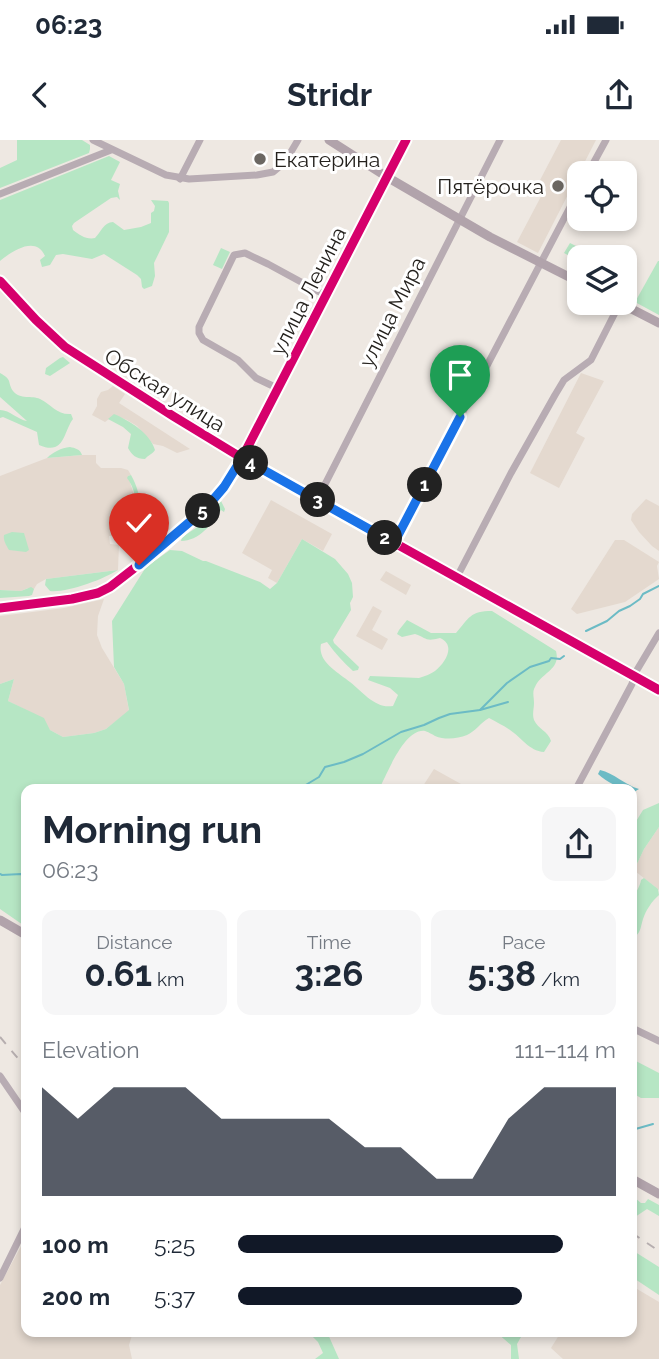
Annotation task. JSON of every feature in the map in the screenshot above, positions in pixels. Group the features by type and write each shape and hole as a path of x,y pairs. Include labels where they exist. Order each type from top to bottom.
{"main road":[{"path":"329,140 459,219 567,276"},
{"path":"637,312 659,323"},
{"path":"0,920 21,932"},
{"path":"637,1182 659,1194"}],"street":[{"path":"93,140 180,179 273,172 282,166 298,140"},
{"path":"180,179 200,140"},
{"name":"улица Ленина","path":"0,608 72,599 110,587 168,542 206,508 224,487 242,458 405,140"},
{"name":"улица Мира","path":"317,500 500,140"},
{"path":"595,161 606,140"},
{"path":"0,194 111,149"},
{"path":"394,543 567,212"},
{"path":"277,388 256,377 238,360 203,340 199,333 199,327 234,255 245,253 325,295"},
{"name":"Обская улица","path":"0,281 65,347 242,458 659,690"},
{"path":"457,577 564,380 591,360 614,315"},
{"path":"579,784 632,684 634,675 659,633"},
{"path":"637,1030 659,1041"},
{"path":"0,1076 21,1107"},
{"path":"0,1278 21,1236"}],"shaded area":[{"path":"561,140 596,140 585,161 567,161 567,196 538,253 517,242 546,187 539,182"},
{"path":"581,373 604,381 576,433 585,438 559,488 530,473"},
{"path":"113,386 125,394 119,403 190,449 177,453 153,444 137,426 127,420 114,415 105,422 92,415 101,392"},
{"path":"96,455 96,463 101,468 121,468 128,470 131,475 128,476 137,504 136,512 134,515 119,515 120,536 109,536 110,544 119,545 118,570 46,579 34,589 0,590 0,476 47,458"},
{"path":"646,499 659,506 659,551 639,532 631,520 632,514"},
{"path":"271,500 332,534 323,551 302,539 277,583 268,578 272,570 242,553"},
{"path":"615,540 624,540 659,562 659,579 625,602 577,614 571,609"},
{"path":"386,571 411,585 406,595 380,580"},
{"path":"104,599 98,616 97,635 124,684 129,711 106,729 63,737 8,701 14,679 0,684 0,616 64,608"},
{"path":"373,606 382,611 372,630 388,639 382,650 356,636"},
{"path":"434,769 461,784 424,784"},
{"path":"659,827 659,890 637,873 637,864"},
{"path":"21,1246 21,1337 131,1337 129,1345 132,1359 0,1359 0,1285"},
{"path":"637,1289 659,1302 659,1359 563,1359 551,1348 558,1337 637,1337"}],"green space":[{"path":"17,140 82,140 90,145 90,149 89,153 0,188 0,168 17,160"},
{"path":"109,156 120,162 111,180 120,184 120,200 117,197 111,198 74,223 73,230 83,237 95,238 110,222 124,230 141,227 151,223 151,213 155,206 151,200 168,201 169,232 154,263 155,276 152,286 144,289 137,275 104,254 92,259 56,255 50,265 42,267 40,260 45,256 41,250 30,246 17,249 0,261 0,200"},
{"path":"221,248 230,252 222,269 213,265"},
{"path":"659,261 659,315 637,303 637,298"},
{"path":"63,357 70,363 50,376 45,374 46,368"},
{"path":"0,373 8,379 16,394 40,399 58,411 71,414 73,419 59,445 48,448 39,445 37,432 0,418 0,410 27,421 0,397"},
{"path":"114,414 144,433 155,450 153,453 145,459 133,455 128,448 131,434 108,419"},
{"path":"63,448 79,450 82,455 47,458"},
{"path":"131,475 138,491 143,519 139,522 135,520 136,499 127,478"},
{"path":"221,501 224,512 221,510 199,535 181,541 182,537 196,528"},
{"path":"12,532 24,533 29,550 9,550 4,535"},
{"path":"302,539 335,559 348,574 353,597 351,610 333,640 359,667 358,670 353,671 327,642 321,644 322,656 335,671 370,699 387,706 393,706 398,695 390,688 368,680 370,676 419,678 435,671 448,654 448,645 440,638 429,640 415,634 402,637 397,634 407,620 431,633 456,633 474,614 492,611 556,651 556,663 538,682 534,691 534,720 551,741 544,752 539,751 489,718 470,733 459,737 443,738 425,731 417,732 403,744 382,784 21,784 21,924 0,909 0,684 14,679 8,701 44,718 50,730 63,737 106,729 129,710 124,684 114,667 112,621 146,567 170,550 182,551 260,582 270,589 277,583"},
{"path":"118,570 66,590 50,591 45,585 46,579"},
{"path":"31,587 34,589 32,595 0,598 0,590 21,591"},
{"path":"659,803 659,827 637,864 637,820 643,810"},
{"path":"644,878 658,889 659,895 644,916 637,935 637,891"},
{"path":"637,1062 659,1073 659,1098 637,1096"},
{"path":"648,1199 659,1205 659,1216 647,1209 637,1216 637,1200 645,1203"},
{"path":"637,1253 659,1267 659,1295 637,1280"},
{"path":"313,1337 329,1337 339,1359 315,1359 323,1353"},
{"path":"502,1337 521,1337 517,1344 519,1359 511,1359 511,1345"}],"water":[{"path":"600,770 627,784 614,784 598,774"}],"waterway":[{"path":"586,631 607,621 640,599 643,594 659,586"},
{"path":"480,710 507,683 530,667 564,656"},
{"path":"307,784 319,777 325,767 363,754 401,732 450,714 480,710 508,702"},
{"path":"0,874 21,874"},
{"path":"637,1129 653,1124"}],"railway":[{"path":"0,1037 21,1062"},
{"path":"637,1236 659,1251"}],"cycle path":[{"path":"0,608 98,593 110,587 168,542 206,508 224,487 242,458 406,140"},
{"path":"0,281 65,347 173,416 242,458 659,690"}],"place":[{"name":"Екатерина","path":"260,159"},
{"name":"Пятёрочка","path":"558,186"}],"route":[{"path":"139,565 216,498 242,458 394,543 460,417"}]}
